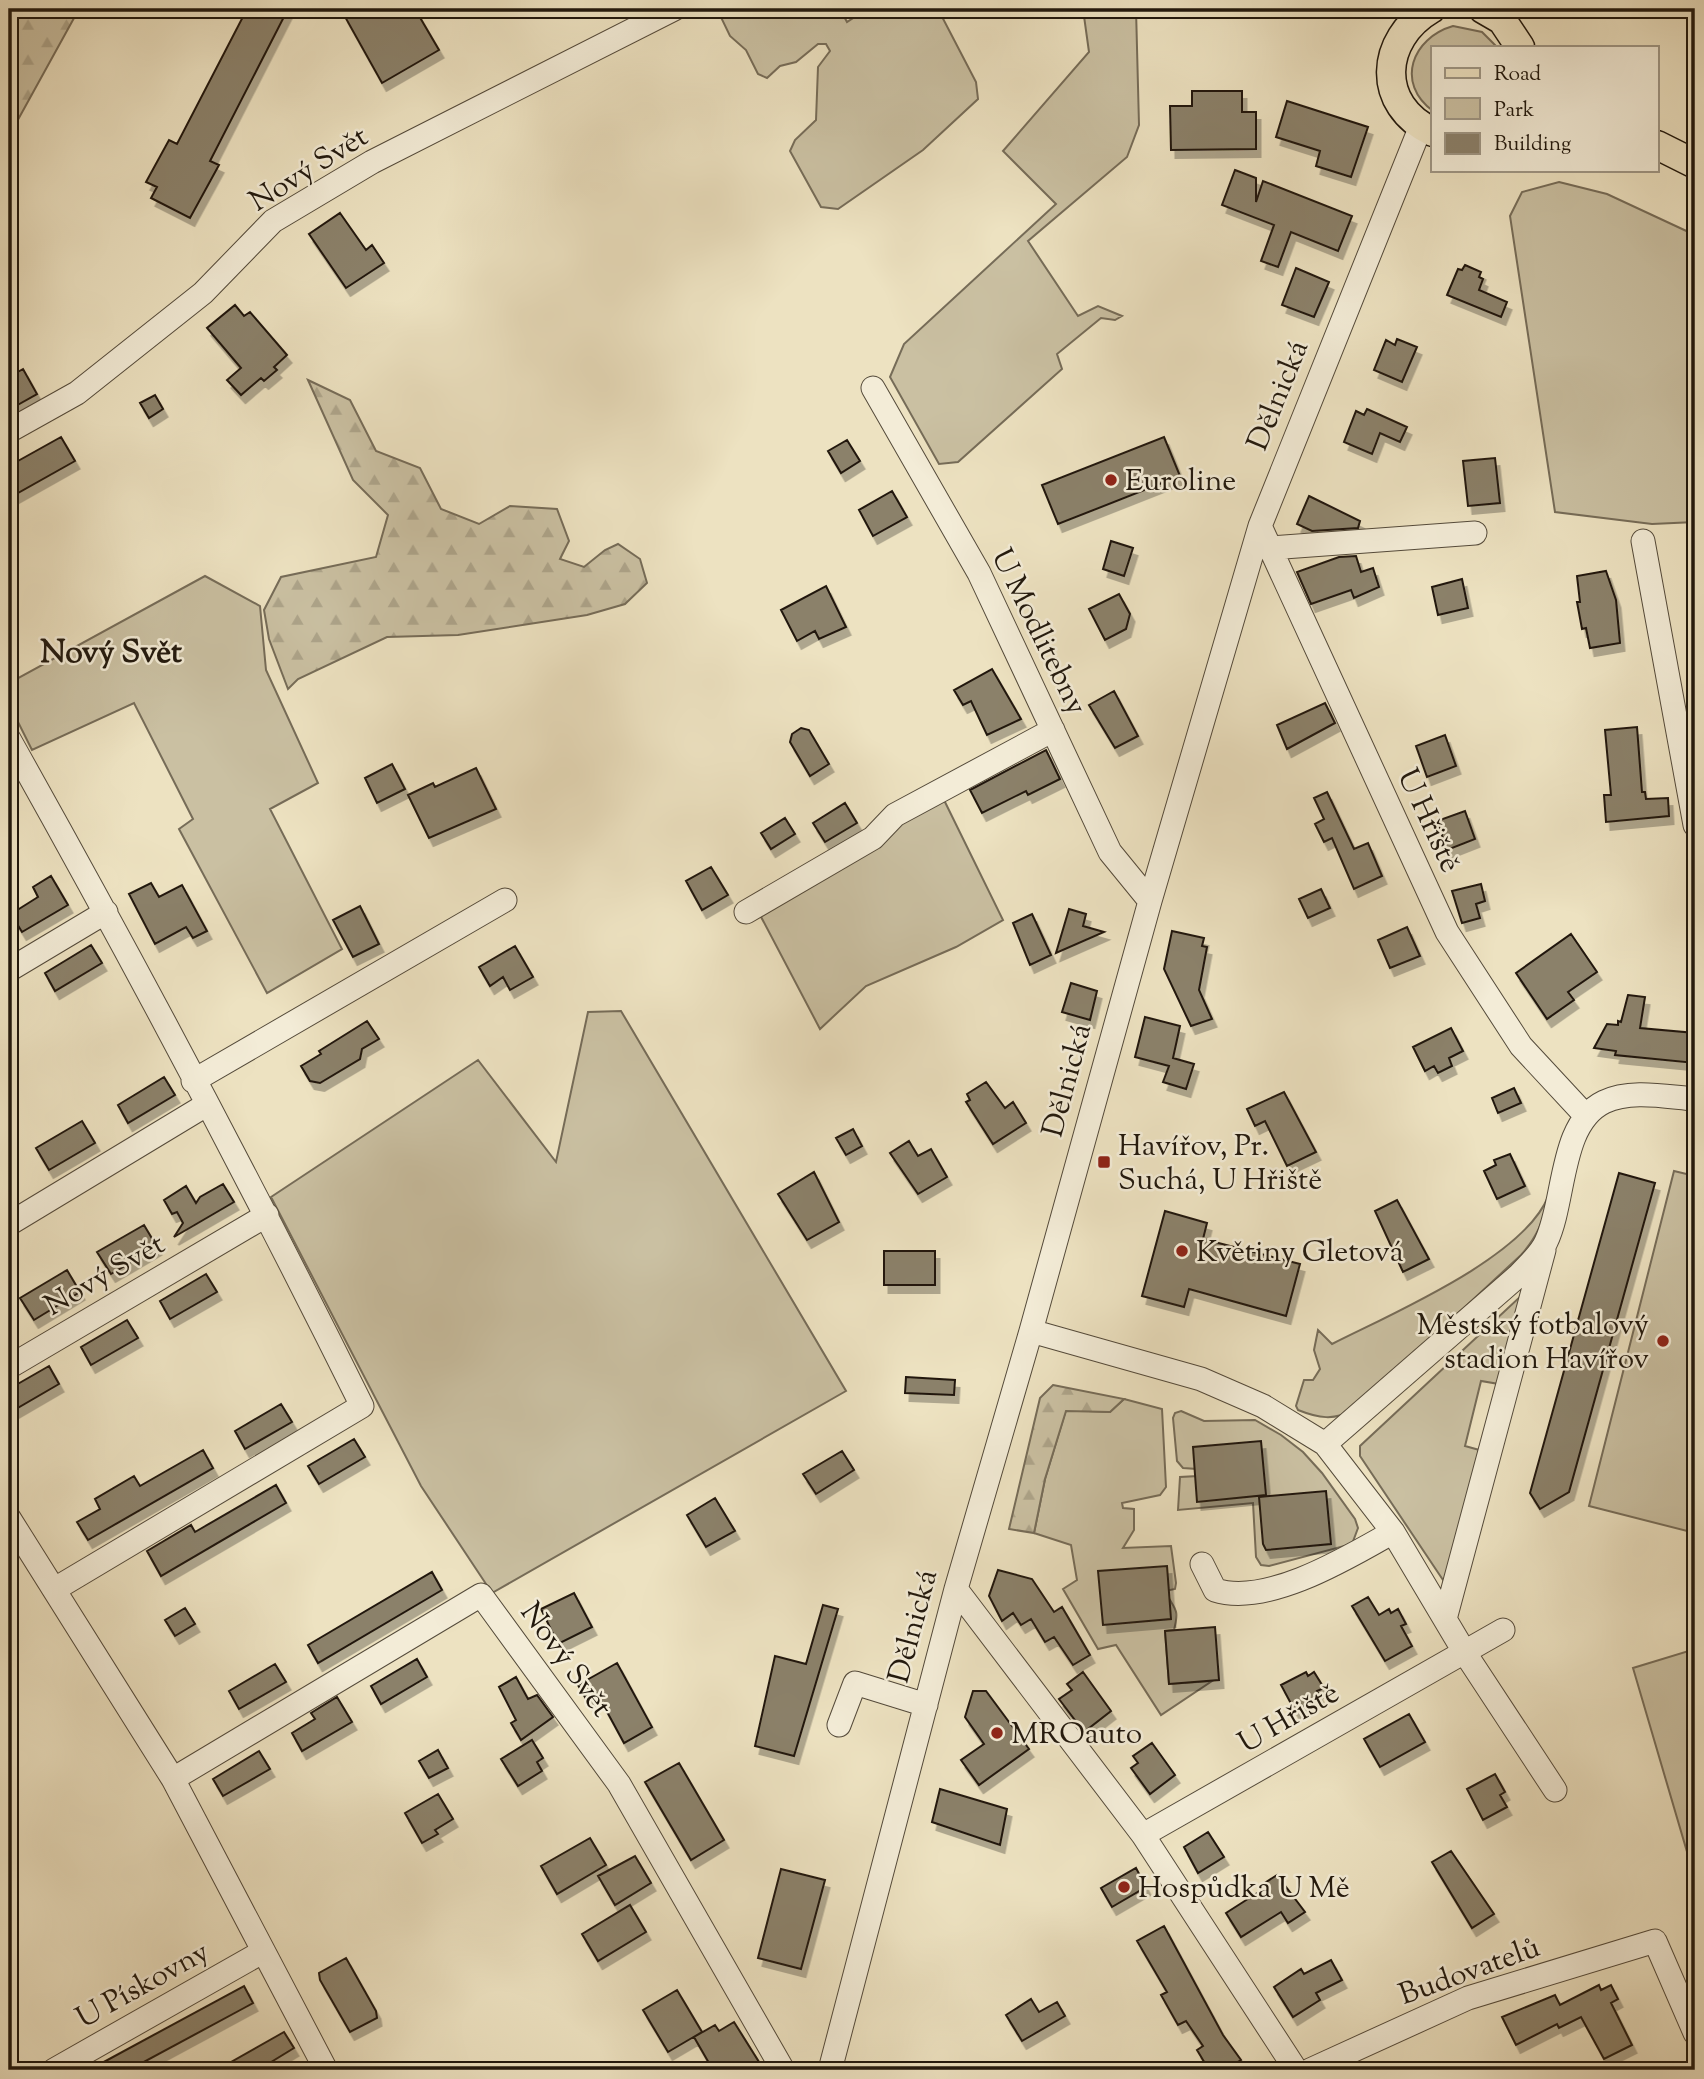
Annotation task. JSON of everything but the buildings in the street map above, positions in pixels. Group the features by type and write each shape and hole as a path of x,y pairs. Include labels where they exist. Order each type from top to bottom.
{"main road":[{"path":"1485,9 1502,20 1519,46"},
{"path":"1415,12 1396,44 1391,74 1399,104 1427,129"},
{"path":"1658,146 1695,164"}],"street":[{"name":"Nový Svět","path":"9,431 77,393 203,293 273,221 372,162 674,9"},
{"name":"Dělnická","path":"830,2070 956,1589 1031,1331 1150,901 1260,526 1427,129"},
{"name":"U Modlitebny","path":"873,388 979,573 1110,852 1150,901"},
{"name":"U Hřiště","path":"1260,526 1447,932 1521,1046 1585,1115"},
{"path":"1270,548 1475,533"},
{"path":"1643,541 1695,825"},
{"path":"746,912 873,838 895,815 1053,730"},
{"path":"9,739 106,912 193,1081 267,1215 362,1406 55,1589"},
{"path":"193,1081 505,900"},
{"path":"9,970 106,912"},
{"path":"1445,1619 1546,1244 1561,1201 1570,1146 1585,1115 1606,1101 1641,1094 1695,1099"},
{"path":"9,1224 206,1105"},
{"name":"Nový Svět","path":"9,1367 267,1215"},
{"path":"1325,1444 1519,1276 1546,1244"},
{"path":"1031,1331 1201,1379 1263,1406 1325,1444 1393,1532 1465,1653 1555,1790"},
{"path":"9,1518 173,1779 326,2070"},
{"path":"1202,1564 1215,1590 1229,1595 1246,1593 1300,1580 1393,1532"},
{"path":"956,1589 1143,1835 1296,2070"},
{"name":"Nový Svět","path":"173,1779 481,1595 619,1784 783,2070"},
{"name":"U Hřiště","path":"1143,1835 1503,1630"},
{"path":"839,1725 855,1683 926,1704"},
{"name":"Budovatelů","path":"1310,2070 1468,1998 1654,1941 1695,2033"},
{"name":"U Pískovny","path":"54,2070 262,1952"}],"green space":[{"path":"9,9 79,9 9,136"},
{"path":"717,9 840,9 847,22 867,9 938,9 976,82 978,99 923,150 838,209 821,207 790,151 795,140 816,120 818,67 830,51 826,44 818,44 796,62 780,66 767,78 758,74 746,50 730,36"},
{"path":"1083,9 1136,9 1139,125 1127,157 1028,241 1078,316 1098,306 1122,316 1115,320 1101,318 1057,354 1062,369 958,462 939,464 890,377 904,344 1056,204 1003,151 1089,52"},
{"path":"1453,26 1482,32 1496,46 1431,46 1431,109 1414,88 1413,62 1427,40"},
{"path":"1559,182 1607,194 1695,235 1695,522 1652,524 1555,512 1510,216 1522,192"},
{"path":"308,380 350,400 376,451 420,468 441,509 479,524 510,506 557,509 569,541 560,559 584,567 605,550 618,544 640,559 647,583 625,604 587,615 458,635 387,637 298,679 288,689 269,639 264,610 281,577 376,557 388,515 353,480"},
{"path":"205,576 260,606 266,670 318,783 270,809 342,949 267,993 179,829 193,819 134,703 32,750 9,704 9,683"},
{"path":"944,800 1003,920 956,947 866,986 820,1029 759,913 901,818"},
{"path":"621,1011 846,1391 492,1593 421,1486 271,1197 478,1060 556,1162 588,1012"},
{"name":"Městský fotbalový stadion Havířov","path":"1674,1171 1695,1176 1695,1533 1589,1506"},
{"path":"1548,1197 1539,1228 1521,1255 1354,1410 1340,1416 1326,1417 1298,1410 1296,1406 1304,1380 1313,1380 1320,1369 1314,1350 1318,1330 1332,1344 1453,1282 1512,1241 1534,1220"},
{"path":"1522,1295 1499,1384 1481,1381 1465,1446 1483,1451 1445,1583 1360,1456 1360,1446"},
{"path":"1053,1385 1124,1399 1110,1412 1066,1411 1045,1479 1034,1533 1009,1529 1040,1398"},
{"path":"1124,1399 1162,1409 1166,1487 1160,1495 1122,1503 1123,1508 1134,1509 1134,1530 1123,1548 1171,1546 1176,1583 1175,1589 1165,1591 1175,1609 1176,1617 1174,1630 1165,1631 1169,1684 1212,1681 1161,1715 1116,1645 1098,1649 1063,1589 1077,1580 1071,1545 1034,1533 1045,1479 1066,1410 1110,1412"},
{"path":"1181,1411 1204,1421 1255,1420 1303,1452 1322,1473 1355,1519 1358,1528 1352,1544 1269,1566 1261,1565 1256,1557 1253,1503 1178,1510 1180,1477 1198,1476 1197,1469 1183,1468 1177,1461 1173,1418 1175,1413"},
{"path":"1695,1649 1695,1879 1633,1668"}],"place":[{"name":"Euroline","path":"1111,480"},
{"name":"Havířov, Pr. Suchá, U Hřiště","path":"1104,1162"},
{"name":"Květiny Gletová","path":"1182,1251"},
{"name":"Městský fotbalový stadion Havířov","path":"1663,1341"},
{"name":"MROauto","path":"997,1733"},
{"name":"Hospůdka U Mě","path":"1124,1887"}],"district":[{"name":"Nový Svět","path":"111,651"}]}
